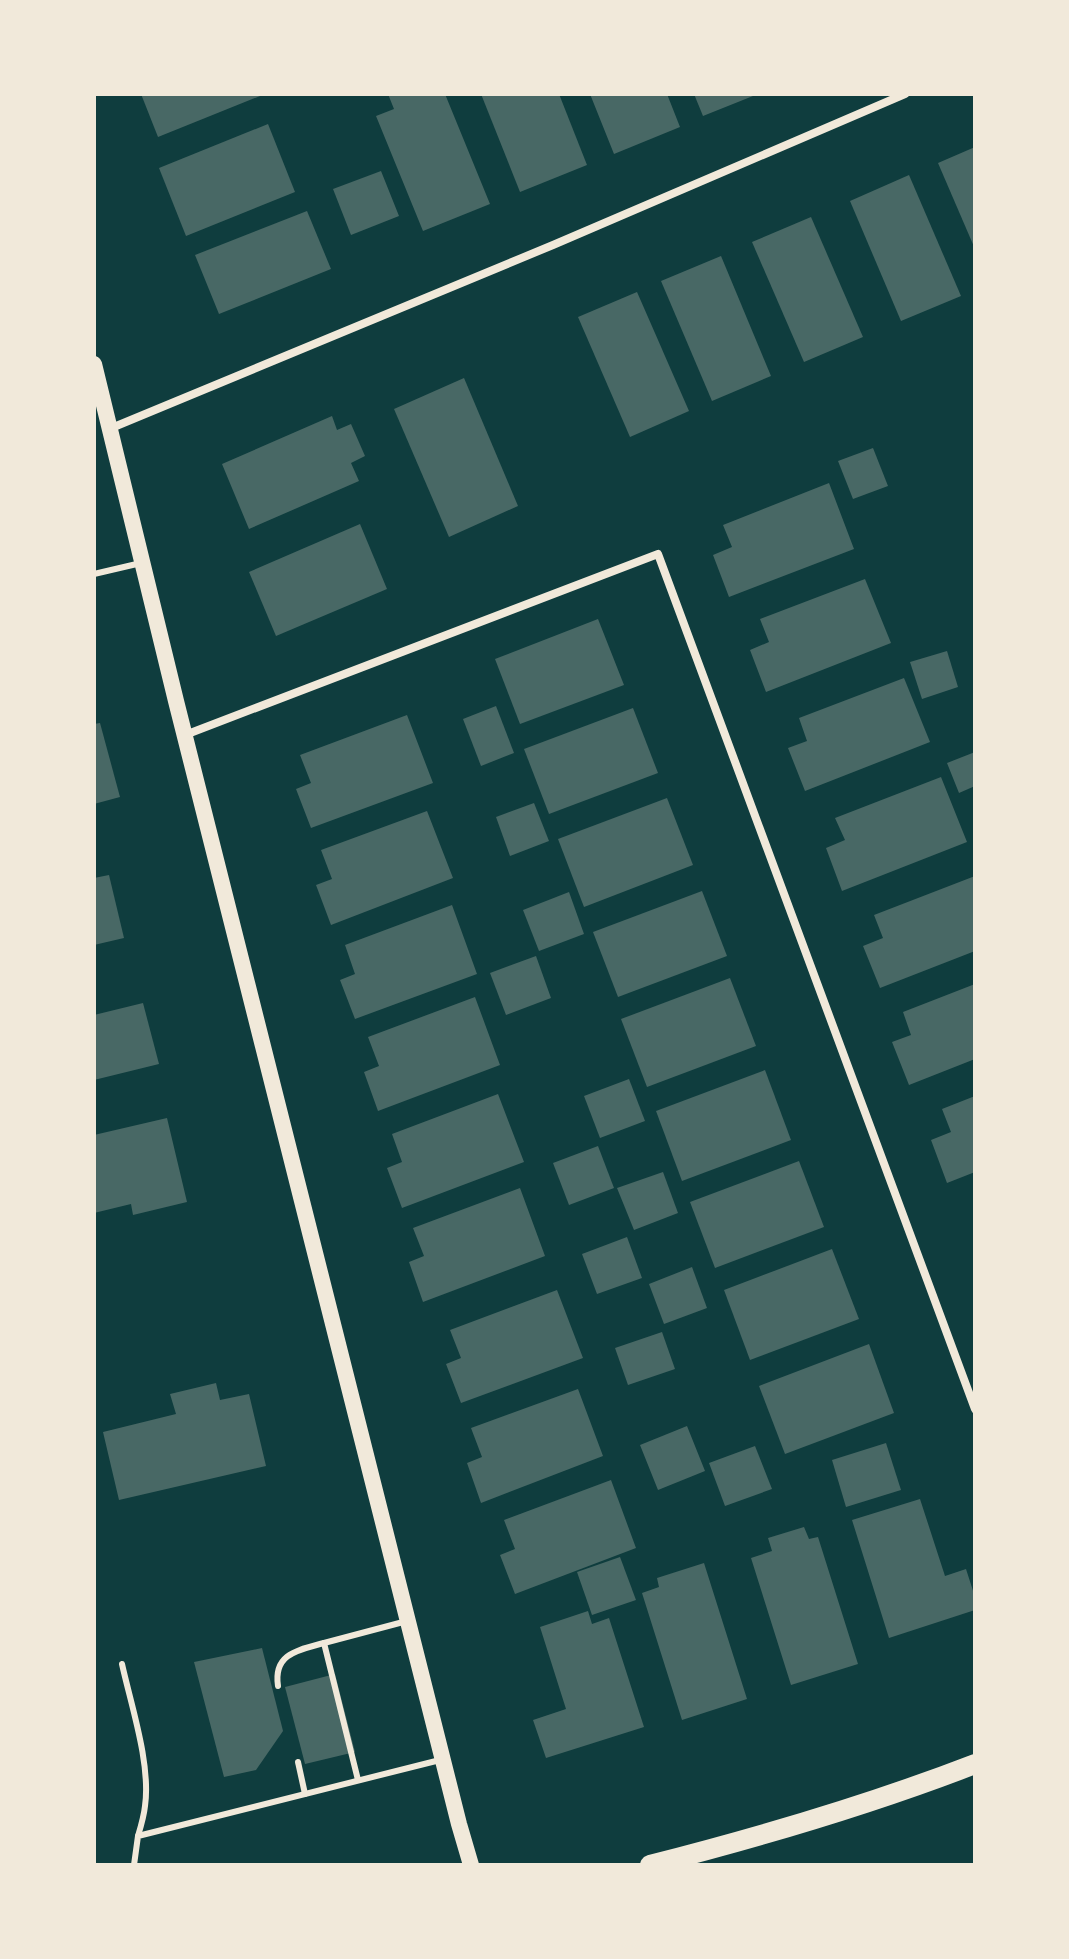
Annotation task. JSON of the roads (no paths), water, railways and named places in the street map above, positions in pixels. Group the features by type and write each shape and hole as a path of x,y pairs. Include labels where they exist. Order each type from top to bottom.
{"main road":[{"path":"94,364 471,1865"},
{"path":"650,1865 841,1811 975,1764"}],"street":[{"path":"109,429 553,245 905,94"},
{"path":"185,735 658,554 975,1409"}],"lane":[{"path":"94,574 142,562"},
{"path":"278,1686 282,1660 298,1650 408,1621"},
{"path":"324,1643 358,1780"},
{"path":"122,1664 146,1785 134,1865"},
{"path":"138,1836 443,1759"},
{"path":"298,1762 305,1794"}]}
